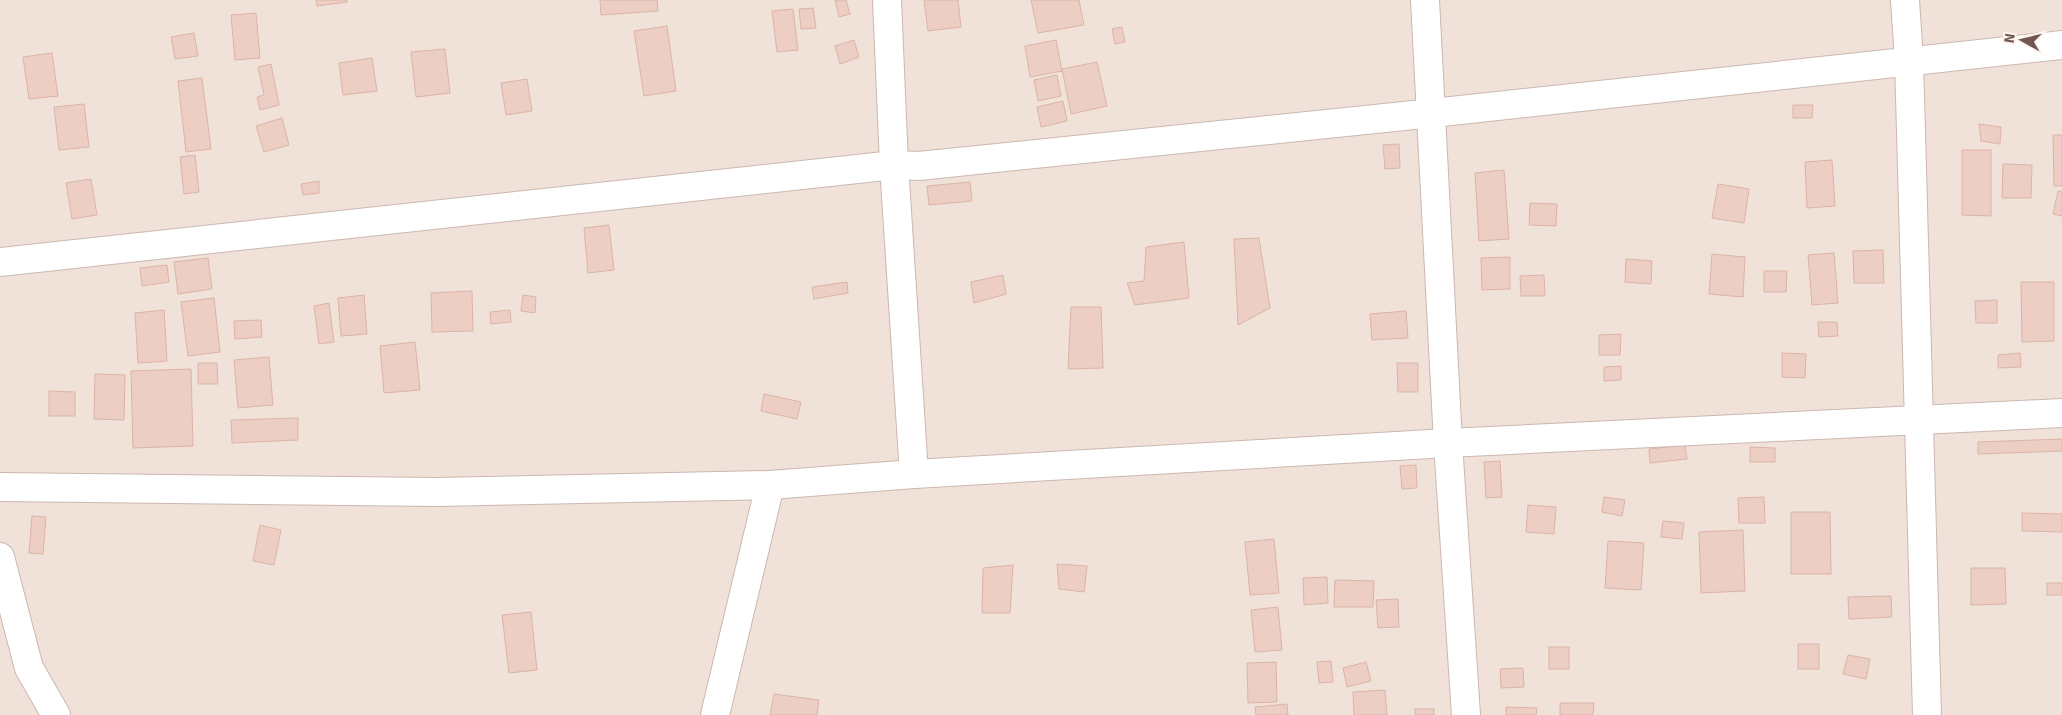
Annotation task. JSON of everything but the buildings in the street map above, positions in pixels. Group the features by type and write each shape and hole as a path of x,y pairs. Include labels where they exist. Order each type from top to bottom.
{"street":[{"path":"886,0 894,165 914,474"},
{"path":"1425,0 1448,443 1466,715"},
{"path":"1905,0 1909,60 1927,715"},
{"path":"0,262 894,165 919,166 2062,45"},
{"path":"0,487 437,492 770,485 914,474 1448,443 2062,413"},
{"path":"715,715 770,485"},
{"path":"0,557 29,668 56,715"}],"shaded area":[{"path":"0,0 2062,0 2062,715 0,715"}]}
